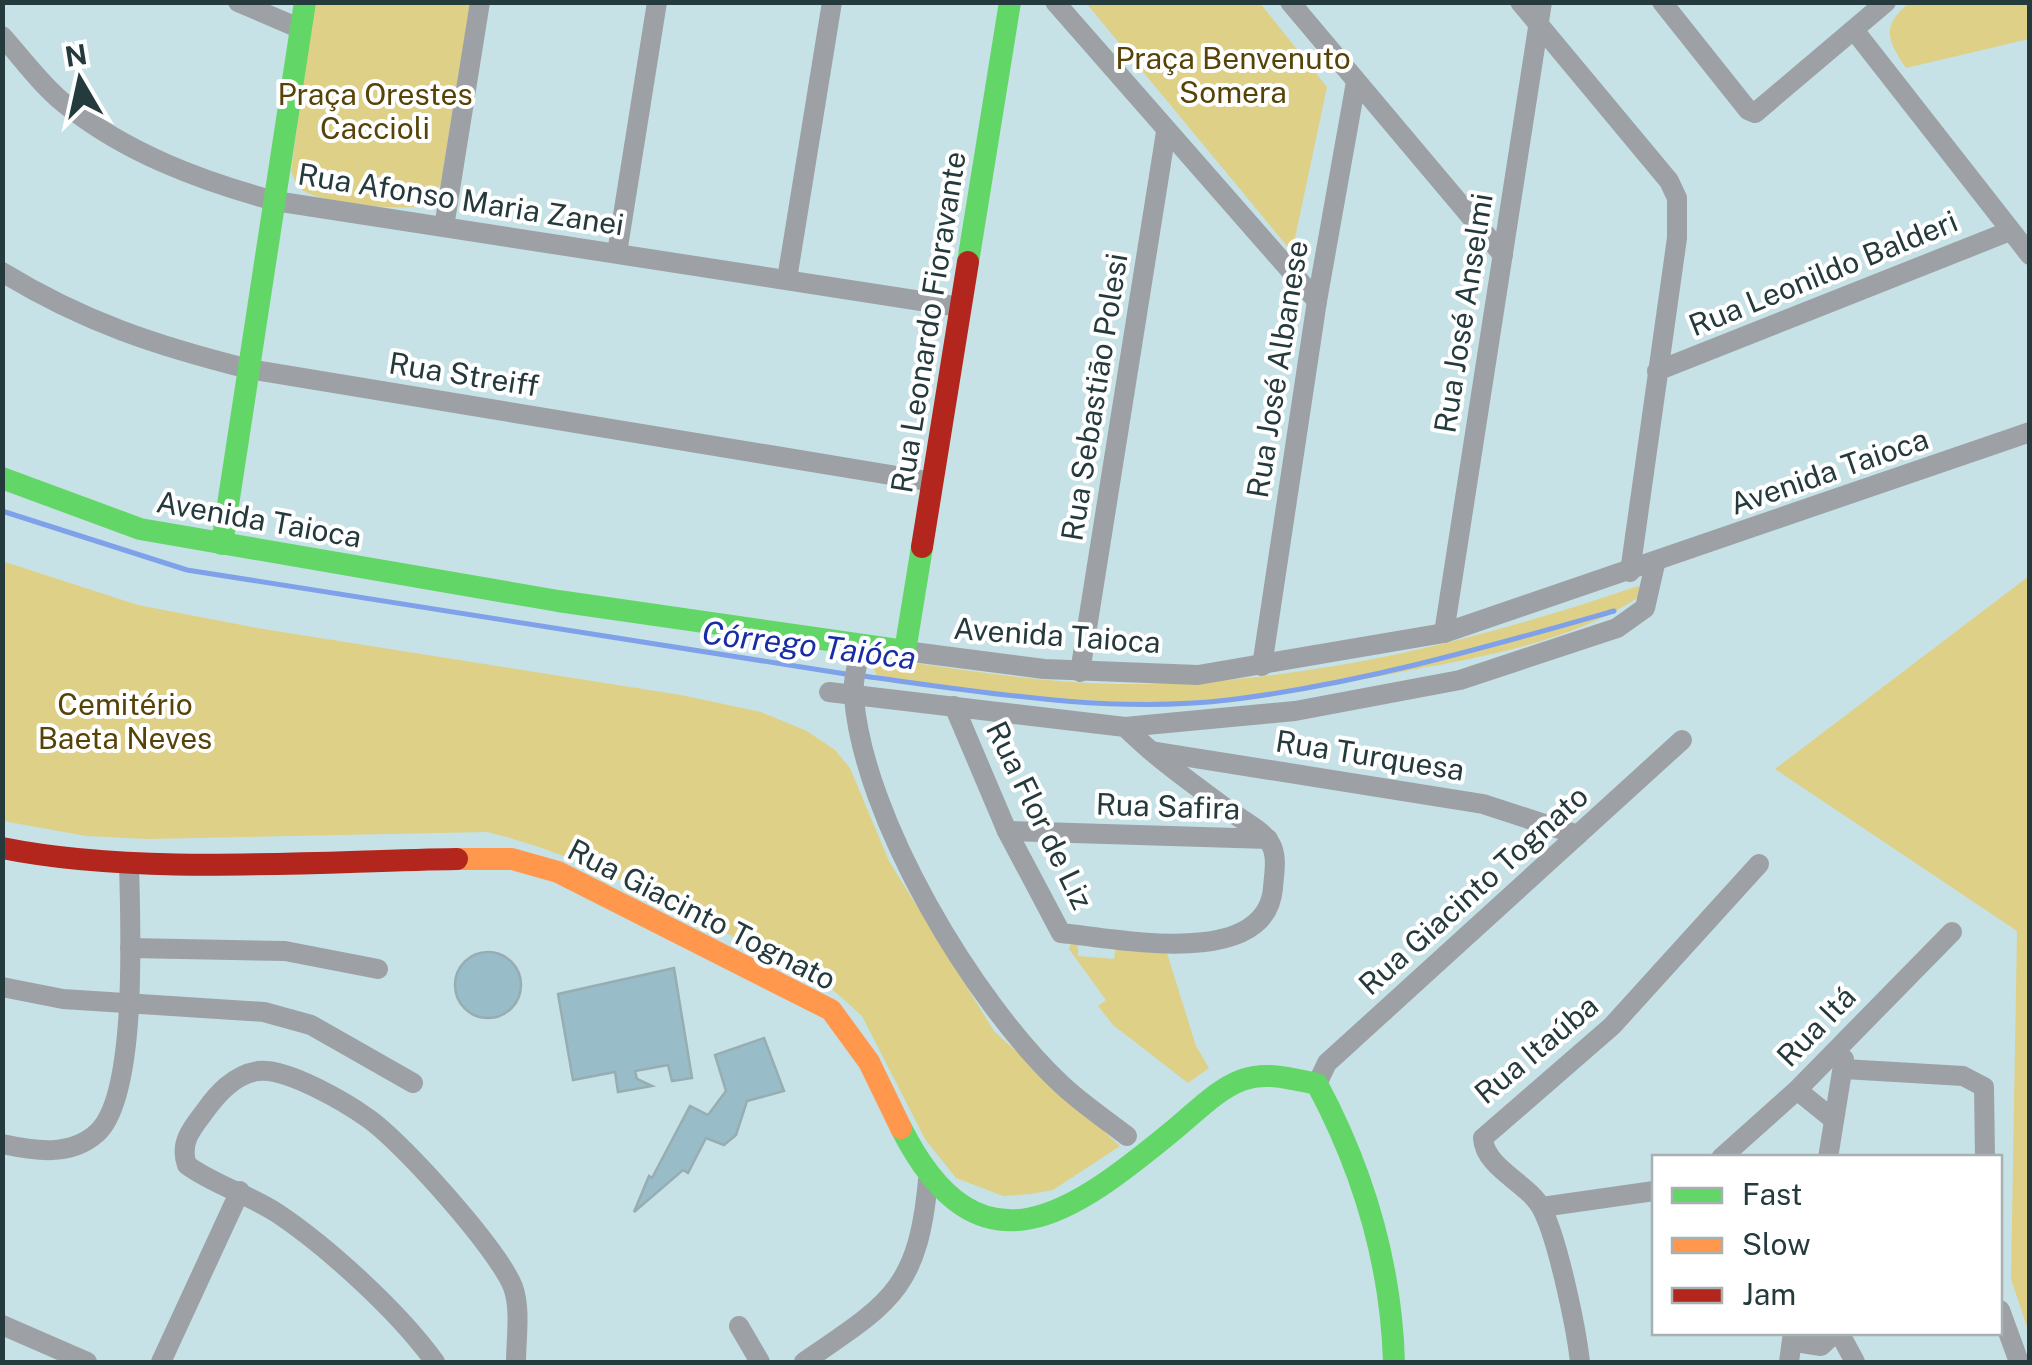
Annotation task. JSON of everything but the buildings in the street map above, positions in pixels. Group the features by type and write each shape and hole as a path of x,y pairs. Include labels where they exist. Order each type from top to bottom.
{"street":[{"path":"238,2 301,29"},
{"path":"222,544 305,2"},
{"path":"444,227 480,2"},
{"path":"618,253 656,2"},
{"path":"787,279 832,2"},
{"name":"Rua Leonardo Fioravante","path":"905,652 1010,2"},
{"path":"1055,2 1317,301"},
{"path":"1290,2 1503,255"},
{"path":"1520,2 1540,13 1656,164 1677,198 1677,238 1630,572"},
{"path":"1662,2 1748,110 1761,111 1886,2"},
{"name":"Rua José Anselmi","path":"1444,633 1540,13"},
{"path":"1854,30 2030,255"},
{"name":"Rua Afonso Maria Zanei","path":"2,36 63,103 114,138 220,186 274,202 960,308"},
{"name":"Rua José Albanese","path":"1262,666 1317,301 1356,82"},
{"name":"Rua Sebastião Polesi","path":"1080,672 1166,132"},
{"name":"Rua Leonildo Balderi","path":"1658,371 2010,231"},
{"name":"Rua Streiff","path":"2,272 49,301 147,344 249,369 933,482"},
{"name":"Avenida Taioca","path":"2,478 140,530 558,601 857,671 905,652 1080,672 1198,674 1444,633 1656,564 2030,432"},
{"path":"857,671 954,706 1126,727 1295,711 1460,680 1617,628 1645,608 1656,564"},
{"path":"829,692 857,671"},
{"path":"857,671 859,732 885,818 980,986 1062,1086 1127,1136"},
{"name":"Rua Flor de Liz","path":"954,706 1007,831 1061,933 1171,943 1222,940 1242,932 1266,911 1275,865 1268,839"},
{"path":"1126,727 1149,750 1268,839"},
{"name":"Rua Giacinto Tognato","path":"2,848 42,856 129,862 512,858 558,872 831,1010 854,1032 872,1060 928,1180 945,1198 975,1214 1007,1219 1048,1216 1148,1151 1244,1079 1270,1074 1317,1084 1327,1063 1682,740"},
{"name":"Rua Turquesa","path":"1149,750 1483,804 1578,835"},
{"name":"Rua Safira","path":"1007,831 1268,839"},
{"path":"2,1144 56,1151 99,1132 120,1089 128,1004 129,862"},
{"name":"Rua Itaúba","path":"1580,1362 1577,1333 1542,1207 1483,1146 1487,1130 1612,1026 1759,864"},
{"name":"Rua Itá","path":"1723,1155 1797,1090 1952,932"},
{"path":"130,948 286,951 378,969"},
{"path":"2,987 64,999 228,1006 288,1017 311,1025 413,1082"},
{"path":"1828,1155 1846,1037"},
{"path":"435,1362 416,1336 376,1296 279,1214 196,1172 183,1154 188,1134 226,1086 262,1070 344,1102 388,1136 498,1262 516,1300 516,1362"},
{"path":"1844,1070 1963,1076 1976,1081 1984,1088 1985,1155"},
{"path":"1317,1084 1346,1134 1385,1264 1394,1362"},
{"path":"1797,1090 1834,1120"},
{"path":"804,1362 854,1328 910,1272 924,1228 928,1180"},
{"path":"161,1362 240,1191"},
{"path":"1542,1207 1652,1191"},
{"path":"2002,1316 2018,1362"},
{"path":"2,1324 87,1362"},
{"path":"739,1326 760,1362"},
{"path":"1790,1362 1799,1343 1828,1343 1835,1335"},
{"path":"1839,1335 1855,1362"}],"green space":[{"name":"Praça Orestes Caccioli","path":"314,3 470,3 441,184 425,205 383,207 345,203 314,195 296,182 291,171"},
{"name":"Praça Benvenuto Somera","path":"1086,3 1260,3 1327,87 1292,252"},
{"path":"1909,3 2029,3 2029,39 1906,68 1890,34 1894,19"},
{"name":"Cemitério Baeta Neves","path":"2,561 138,605 263,629 681,695 761,712 807,731 835,750 850,768 889,861 994,1031 1120,1146 1053,1190 1003,1196 956,1178 925,1139 862,1016 832,989 663,900 532,845 487,832 148,839 86,836 3,821"},
{"path":"2029,576 2029,1333 2011,1279 2017,931 1775,769"},
{"path":"1638,586 1642,595 1618,610 1538,642 1454,662 1263,695 1164,702 1092,700 948,686 877,675 874,670 876,662 885,659 1089,683 1251,678 1447,643"},
{"path":"1071,943 1078,943 1078,956 1114,959 1116,946 1166,950 1196,1046 1209,1068 1188,1083 1113,1025 1098,1006 1106,1000 1069,949"}],"waterway":[{"name":"Córrego Taióca","path":"2,511 187,570 852,675"},
{"name":"Córrego Taióca","path":"863,676 1091,703 1183,704 1277,693 1375,674 1614,611"}],"traffic: fast":[{"path":"222,544 305,2"},
{"path":"968,262 1010,2"},
{"path":"2,478 140,529 558,601 905,651 922,547"},
{"path":"901,1128 931,1176 963,1206 996,1219 1029,1218 1064,1207 1100,1186 1233,1084 1251,1077 1270,1076 1317,1084 1348,1150 1372,1218 1387,1289 1394,1362"}],"traffic: slow":[{"path":"457,859 512,859 558,872 831,1010 869,1062 901,1128"}],"traffic: jam":[{"path":"922,547 968,262"},
{"path":"2,848 56,857 169,864 457,859"}]}
